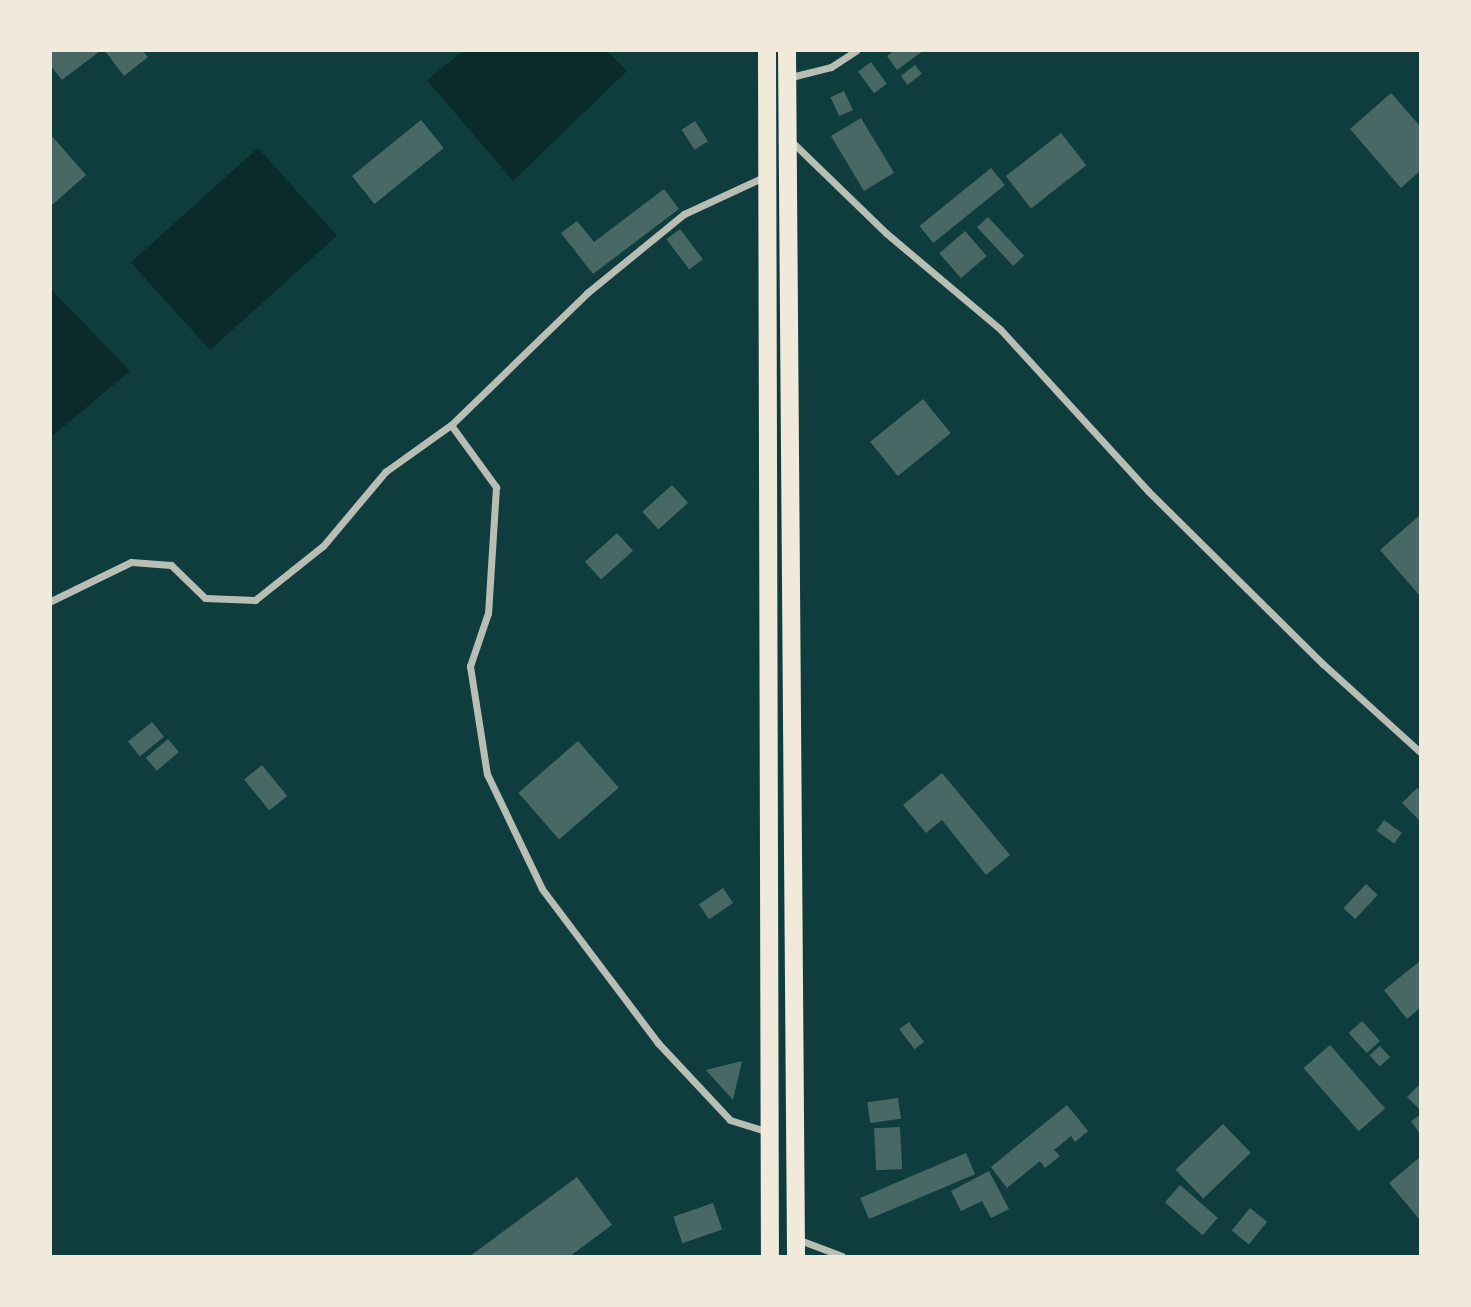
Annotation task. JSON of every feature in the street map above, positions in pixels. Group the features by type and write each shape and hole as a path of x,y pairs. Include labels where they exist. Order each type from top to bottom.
{"main road":[{"path":"767,51 770,1256"},
{"path":"787,51 796,1248"}],"street":[{"path":"787,78 831,67 856,51"},
{"path":"788,138 886,233 1001,330 1148,491 1322,664 1420,752"},
{"path":"51,601 131,562 171,565 205,598 255,600 323,546 385,472 451,425 587,293 684,214 766,176"},
{"path":"451,425 496,487 488,613 470,666 487,774 542,889 658,1043 730,1120 770,1132"},
{"path":"796,1248 842,1256"}],"water":[{"path":"463,51 607,51 627,71 513,181 427,80"},
{"path":"258,148 337,236 210,350 131,262"},
{"path":"51,289 130,371 51,437"}],"building":[{"path":"51,51 100,51 62,80 51,66"},
{"path":"105,51 143,51 148,57 124,76"},
{"path":"894,51 923,51 897,70 887,56"},
{"path":"871,62 887,84 874,93 858,71"},
{"path":"915,65 922,74 908,85 901,76"},
{"path":"844,91 853,110 839,116 830,97"},
{"path":"1391,93 1420,126 1420,171 1401,188 1350,129"},
{"path":"861,118 894,173 864,191 831,136"},
{"path":"421,120 444,148 374,204 352,176"},
{"path":"695,121 708,141 695,150 682,130"},
{"path":"1061,133 1086,165 1031,208 1006,176"},
{"path":"51,135 86,175 51,206"},
{"path":"991,168 1005,185 933,243 920,226"},
{"path":"664,189 679,209 593,274 561,233 577,221 594,242"},
{"path":"988,217 1024,256 1013,266 977,227"},
{"path":"680,229 703,259 689,270 666,239"},
{"path":"965,231 987,256 961,278 939,253"},
{"path":"923,399 951,433 898,476 870,442"},
{"path":"672,485 688,503 658,530 642,512"},
{"path":"1420,515 1420,596 1380,550"},
{"path":"617,533 633,551 601,580 585,562"},
{"path":"152,722 164,737 140,756 128,742"},
{"path":"168,739 179,752 157,771 146,758"},
{"path":"578,741 619,788 559,840 518,793"},
{"path":"262,765 287,796 269,811 244,779"},
{"path":"942,773 1010,855 986,875 942,820 926,833 903,805"},
{"path":"1417,788 1420,791 1420,821 1402,803"},
{"path":"1384,820 1402,833 1394,843 1376,831"},
{"path":"1366,884 1378,895 1355,919 1343,908"},
{"path":"723,888 733,903 709,919 699,904"},
{"path":"1420,961 1420,1008 1407,1019 1384,990"},
{"path":"1362,1021 1380,1041 1367,1053 1349,1033"},
{"path":"909,1022 924,1042 914,1049 899,1029"},
{"path":"1330,1045 1385,1108 1359,1131 1304,1068"},
{"path":"1380,1046 1390,1057 1380,1067 1370,1055"},
{"path":"742,1061 733,1100 706,1070"},
{"path":"1420,1084 1420,1110 1407,1097"},
{"path":"898,1098 901,1119 870,1123 867,1102"},
{"path":"1067,1105 1088,1131 1075,1142 1071,1136 1054,1150 1060,1156 1045,1168 1040,1161 1007,1188 991,1167"},
{"path":"1420,1115 1420,1134 1411,1121"},
{"path":"1223,1124 1251,1153 1203,1199 1176,1170"},
{"path":"900,1127 902,1169 876,1170 874,1128"},
{"path":"966,1153 975,1174 869,1219 860,1198"},
{"path":"1420,1157 1420,1220 1389,1183"},
{"path":"989,1171 1009,1209 991,1218 982,1201 961,1211 951,1191"},
{"path":"577,1177 612,1225 570,1256 470,1256"},
{"path":"1180,1185 1218,1218 1203,1235 1165,1202"},
{"path":"713,1203 722,1229 682,1243 673,1217"},
{"path":"1250,1208 1267,1222 1249,1244 1232,1231"}]}
